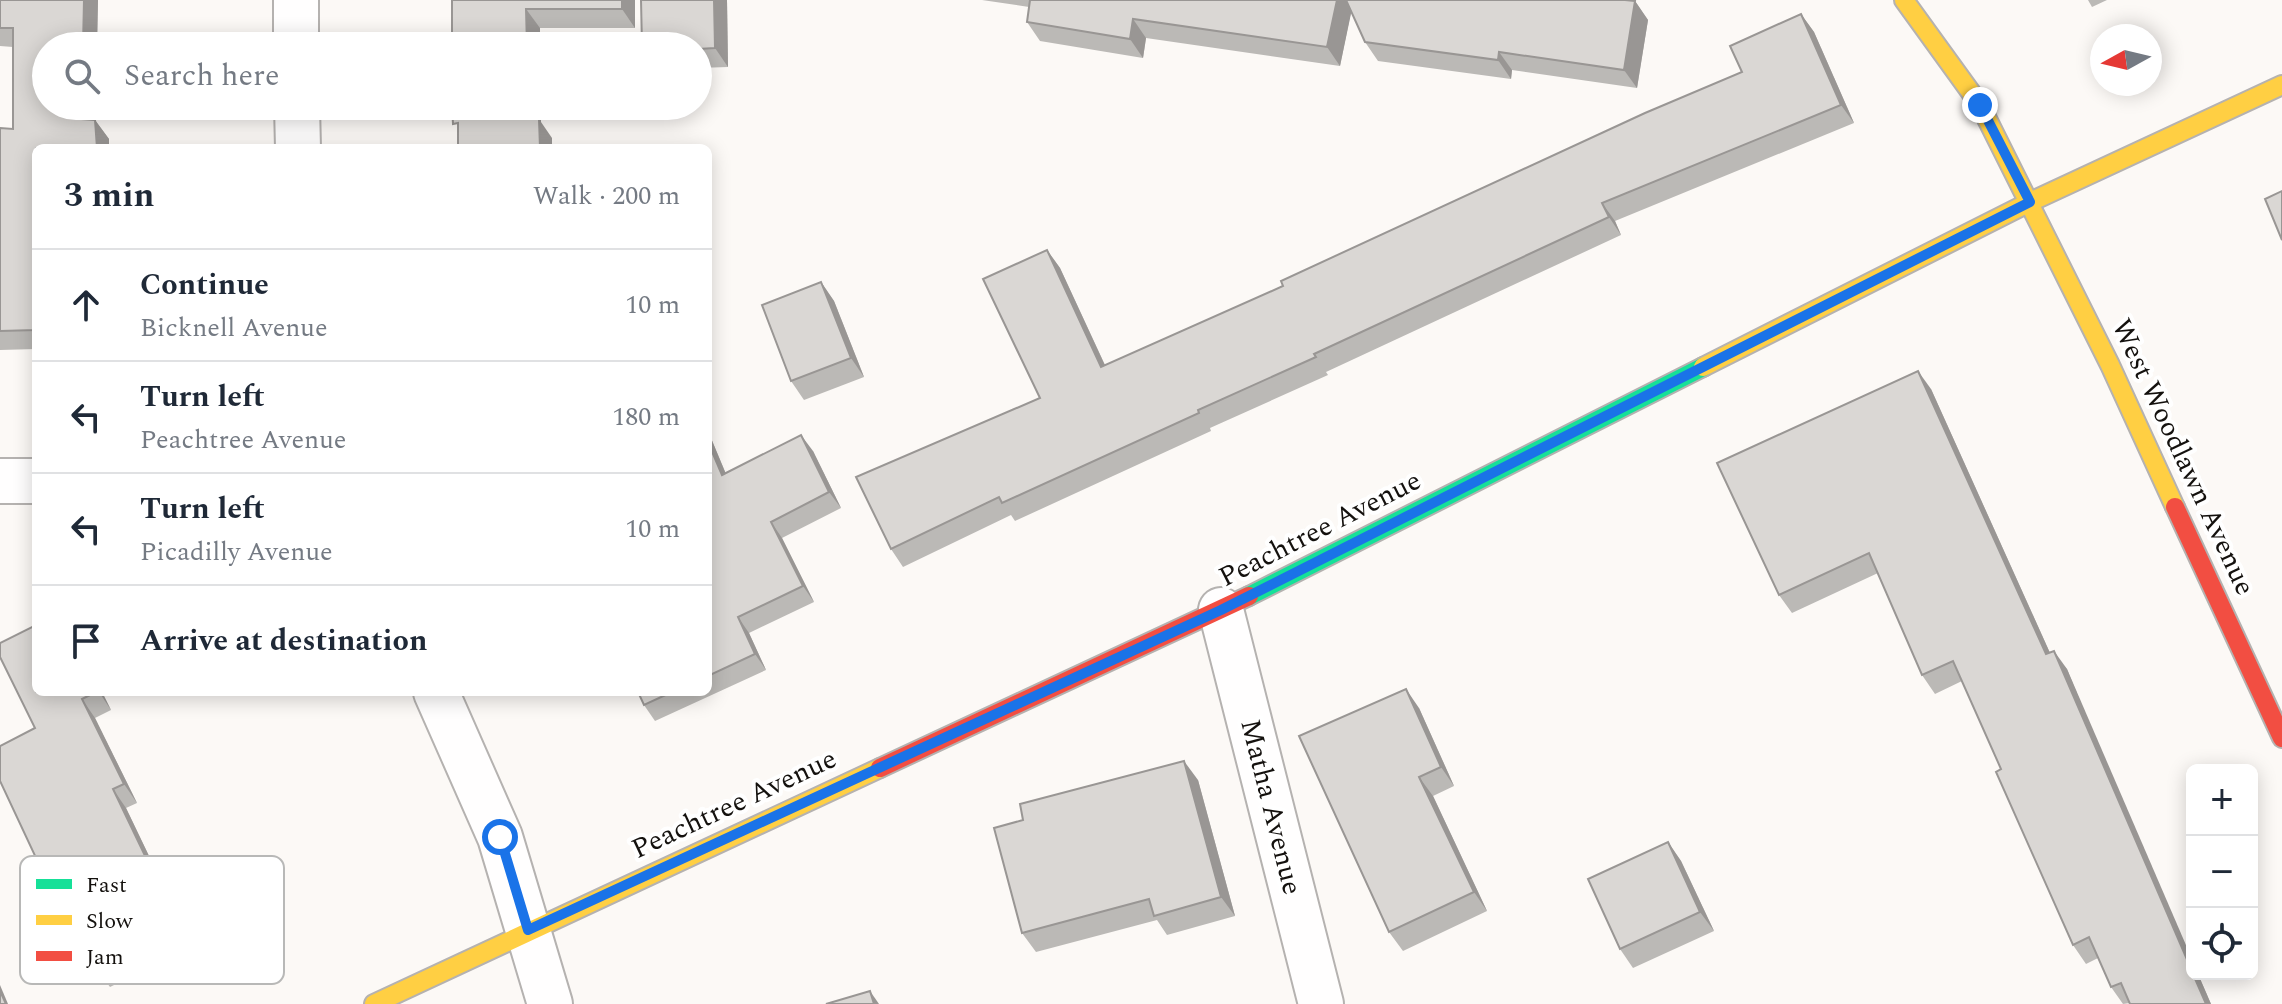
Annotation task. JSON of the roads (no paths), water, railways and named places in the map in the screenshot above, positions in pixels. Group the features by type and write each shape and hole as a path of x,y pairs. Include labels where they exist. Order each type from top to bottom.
{"street":[{"path":"296,0 296,32"},
{"name":"West Woodlawn Avenue","path":"1904,0 1980,105 2030,202 2110,365 2282,738"},
{"name":"Peachtree Avenue","path":"374,1004 1221,610 2030,202 2282,85"},
{"path":"297,120 298,144"},
{"path":"0,481 32,481"},
{"name":"Matha Avenue","path":"1221,610 1321,1004"},
{"path":"438,696 500,837 550,1004"}]}
